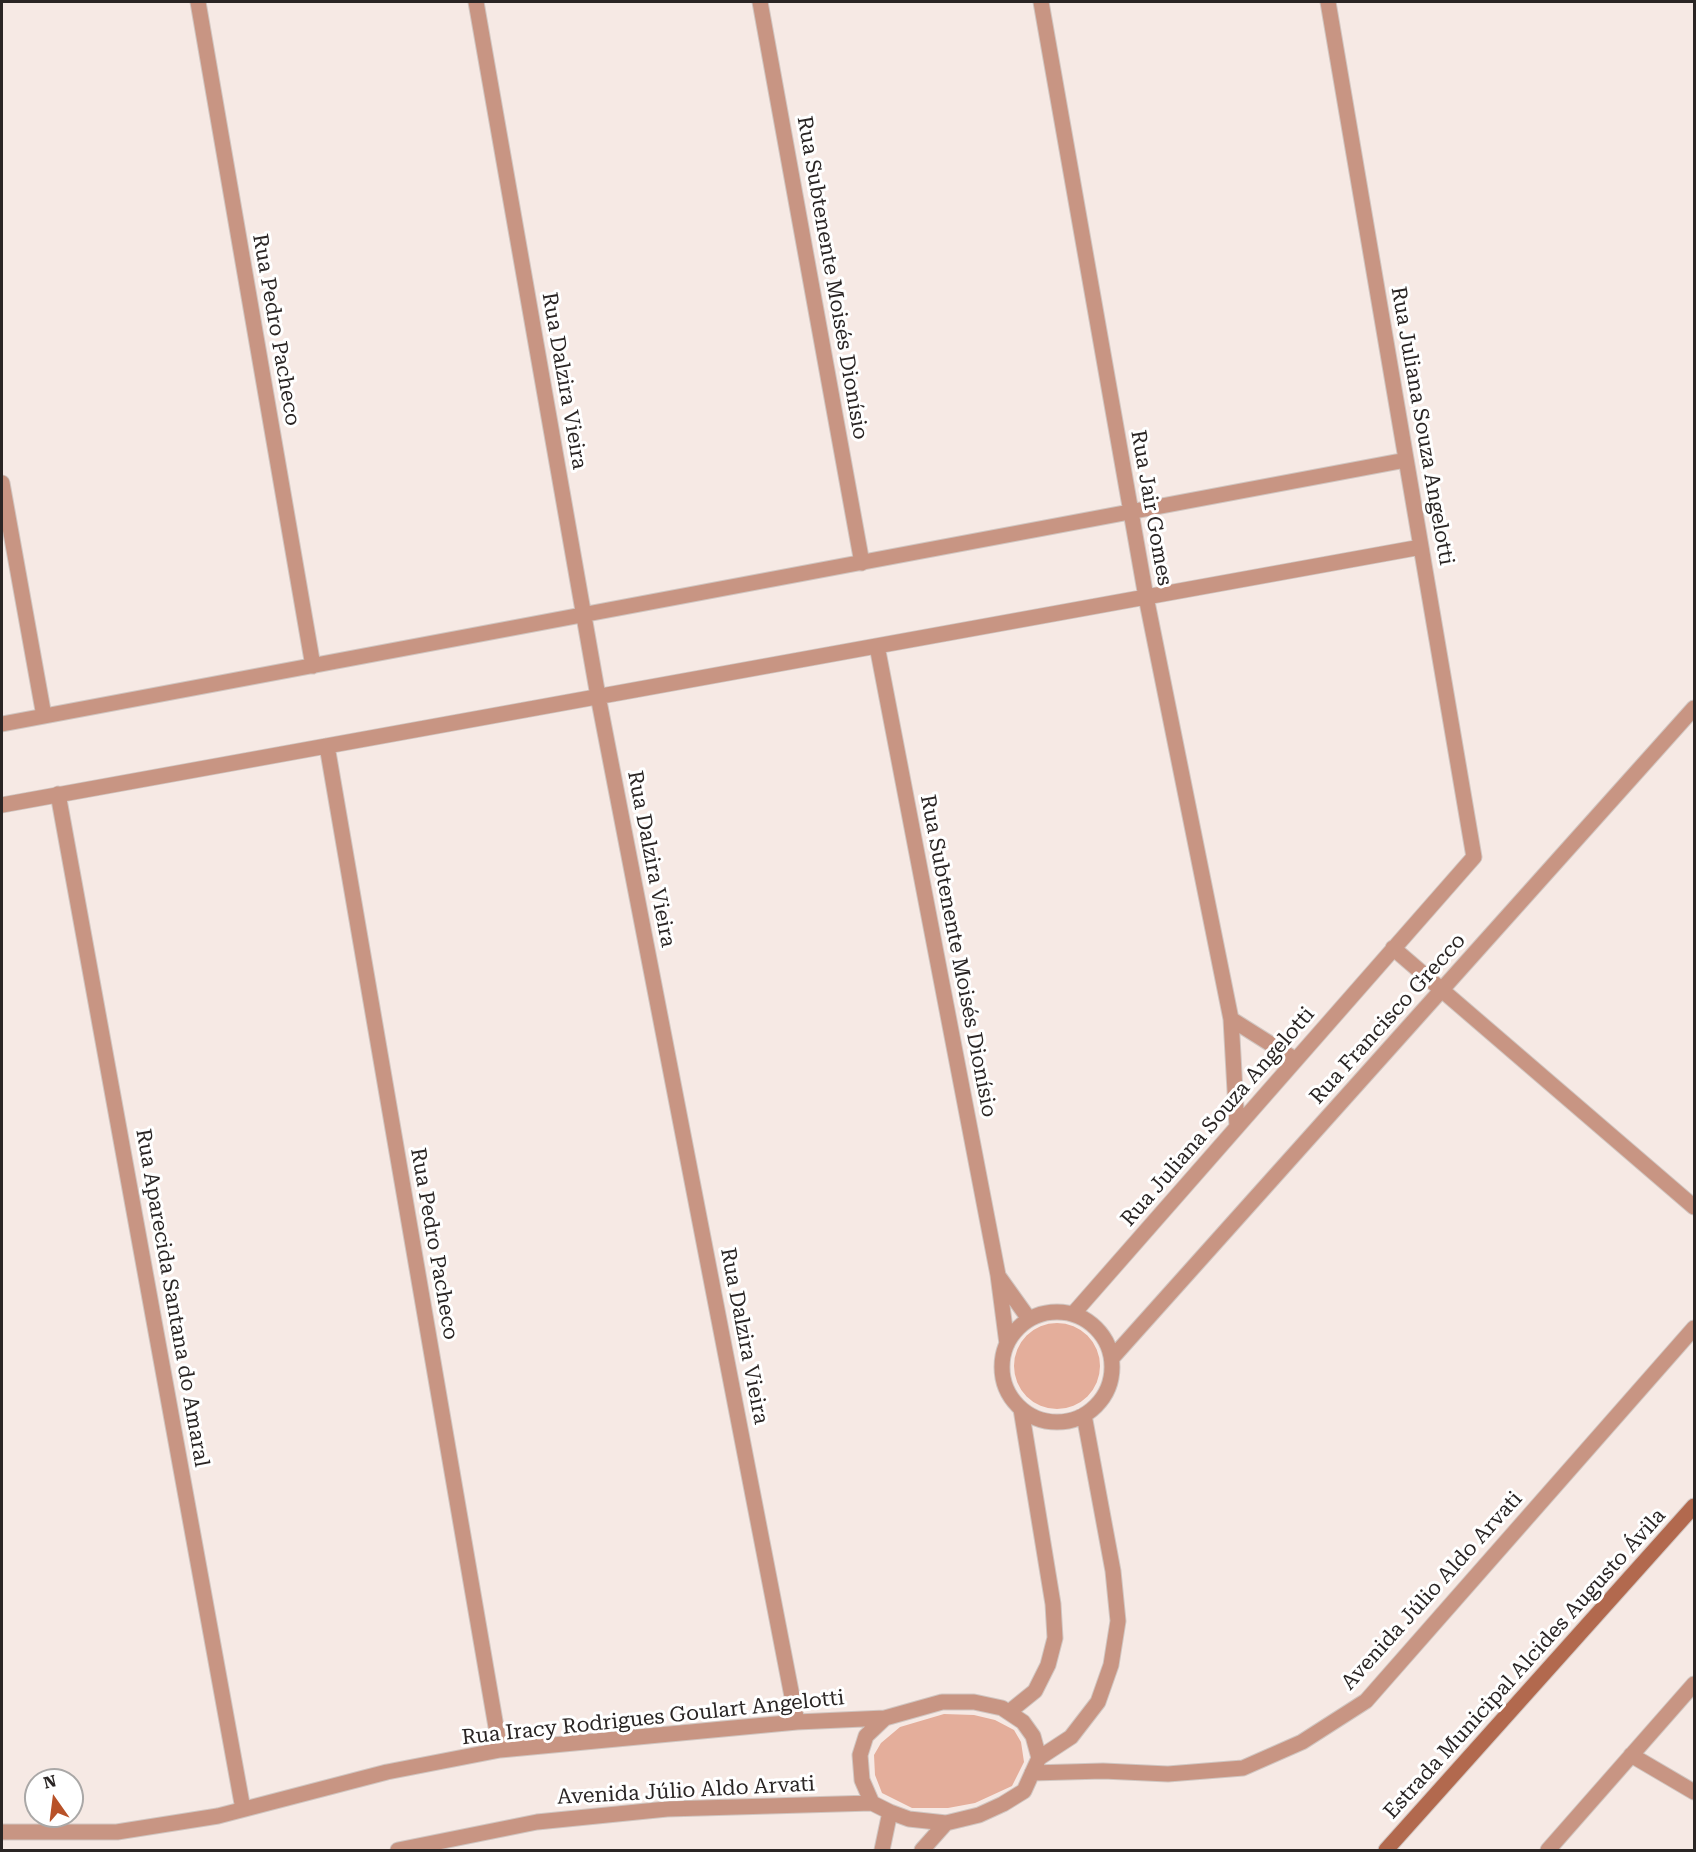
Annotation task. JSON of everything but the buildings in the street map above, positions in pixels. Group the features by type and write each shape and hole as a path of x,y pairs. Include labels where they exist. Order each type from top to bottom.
{"main road":[{"name":"Estrada Municipal Alcides Augusto Ávila","path":"1386,1851 1695,1506"}],"street":[{"name":"Rua Pedro Pacheco","path":"198,2 313,666"},
{"name":"Rua Dalzira Vieira","path":"476,2 598,696 797,1722"},
{"name":"Rua Subtenente Moisés Dionísio","path":"760,2 862,563"},
{"name":"Rua Jair Gomes","path":"1041,2 1146,597 1232,1019 1238,1126"},
{"name":"Rua Juliana Souza Angelotti","path":"1073,1314 1474,858 1328,2"},
{"path":"2,724 1406,460"},
{"path":"2,483 44,716"},
{"path":"2,805 1421,547"},
{"name":"Rua Subtenente Moisés Dionísio","path":"878,646 998,1275 1007,1344"},
{"name":"Rua Francisco Grecco","path":"1112,1358 1695,708"},
{"name":"Rua Pedro Pacheco","path":"327,746 500,1750"},
{"name":"Rua Aparecida Santana do Amaral","path":"58,794 243,1809"},
{"path":"1393,948 1695,1207"},
{"path":"1232,1019 1296,1060"},
{"name":"Rua Subtenente Moisés Dionísio","path":"998,1275 1029,1319"},
{"path":"1043,1313 1073,1314 1084,1319 1099,1330 1109,1346 1112,1358 1113,1371 1107,1391 1095,1408 1067,1421 1048,1422 1021,1409 1008,1393 1002,1377 1002,1360 1007,1344 1016,1330 1029,1319 1043,1313"},
{"name":"Avenida Júlio Aldo Arvati","path":"1032,1773 1103,1771 1168,1774 1243,1768 1302,1742 1366,1701 1695,1329"},
{"path":"1009,1713 1035,1691 1048,1665 1055,1638 1053,1604 1021,1409"},
{"path":"1039,1758 1033,1736 1023,1722 1002,1708 974,1702 942,1702 885,1718 866,1737 860,1755 862,1780 872,1803 909,1819 946,1823 979,1815 1024,1791 1039,1758 1071,1737 1098,1702 1111,1665 1118,1621 1113,1571 1084,1415"},
{"path":"1548,1851 1695,1684"},
{"name":"Rua Iracy Rodrigues Goulart Angelotti","path":"2,1832 117,1832 218,1816 387,1772 500,1750 797,1722 885,1718"},
{"path":"1631,1755 1695,1792"},
{"name":"Avenida Júlio Aldo Arvati","path":"398,1851 549,1820 667,1809 872,1803"},
{"path":"882,1851 890,1812"},
{"path":"922,1851 946,1823"}],"shaded area":[{"path":"1057,1323 1073,1327 1087,1336 1096,1350 1100,1366 1096,1382 1087,1396 1073,1405 1057,1409 1041,1405 1027,1396 1018,1382 1014,1366 1018,1350 1027,1336 1041,1327"},
{"path":"944,1714 974,1715 995,1720 1014,1730 1021,1742 1024,1762 1012,1786 975,1803 948,1808 912,1808 882,1793 875,1775 874,1755 881,1743 900,1727"}]}
